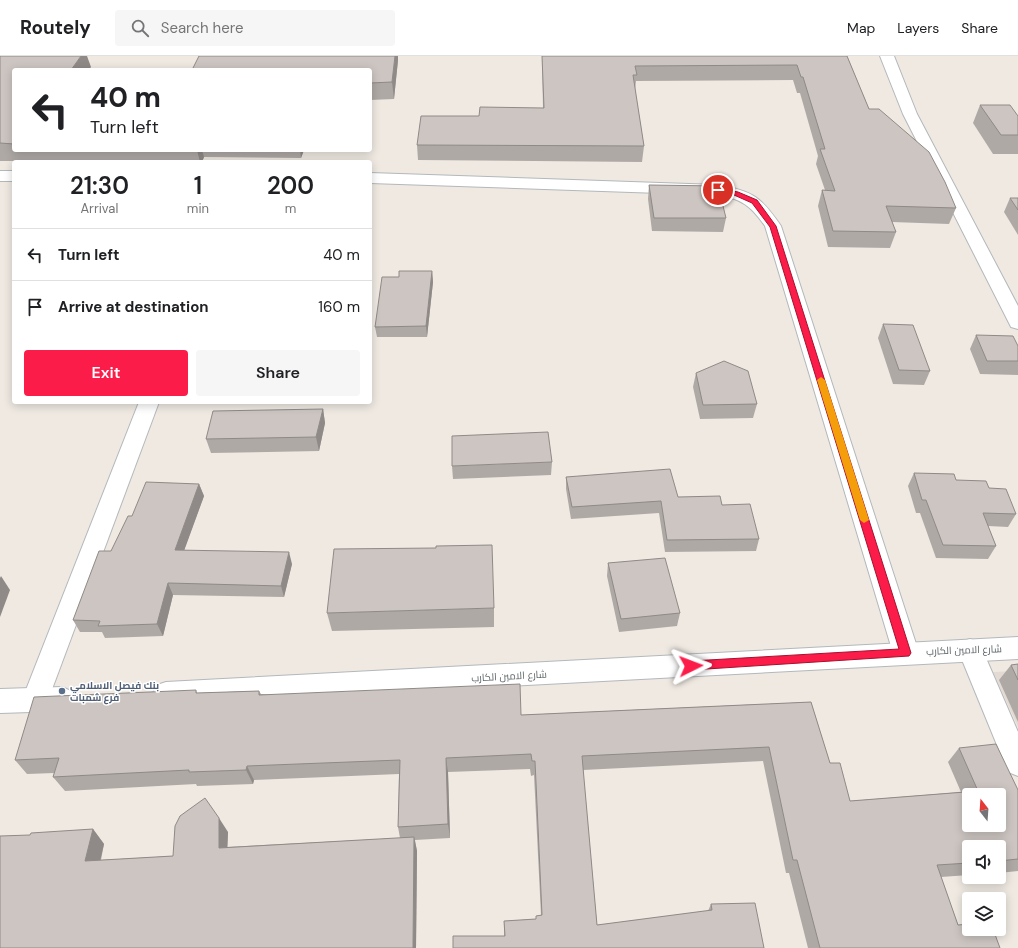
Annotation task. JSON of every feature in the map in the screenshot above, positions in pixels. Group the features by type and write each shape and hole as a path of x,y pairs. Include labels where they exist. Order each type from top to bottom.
{"street":[{"path":"887,56 910,114 1018,322"},
{"path":"0,176 12,176"},
{"path":"372,178 718,190 736,193 755,202 773,226 906,653"},
{"path":"35,700 148,404"},
{"name":"شارع الامين الكارب","path":"146,694 1018,648"},
{"path":"970,650 1018,763"},
{"path":"0,701 82,698"}],"shaded area":[{"path":"1018,671 1018,727 993,672"}],"building":[{"path":"0,56 81,56 72,68 12,68 12,144 0,143"},
{"path":"199,56 395,56 392,82 372,83 372,68 193,68"},
{"path":"542,56 847,56 869,109 879,109 929,152 945,182 956,208 886,206 896,232 833,231 822,190 835,191 820,149 825,149 803,77 801,77 797,65 635,66 637,75 633,75 644,146 417,145 421,116 479,116 480,107 544,108"},
{"path":"980,105 1010,105 1018,116 1018,135 1001,135"},
{"path":"649,185 718,186 726,218 654,218"},
{"path":"1010,198 1018,198 1018,210"},
{"path":"399,271 432,271 426,326 375,327 382,277 399,277"},
{"path":"883,324 913,325 930,371 899,370"},
{"path":"976,335 1013,336 1018,346 1018,361 987,361"},
{"path":"724,361 748,371 757,404 703,405 696,373"},
{"path":"323,409 316,437 206,439 213,411"},
{"path":"548,432 552,462 452,466 452,436"},
{"path":"670,469 678,497 720,496 722,505 750,504 759,539 667,540 661,501 572,507 566,477"},
{"path":"914,473 954,474 956,480 986,481 989,488 1006,489 1016,514 983,513 996,546 943,545 926,500 922,500"},
{"path":"146,482 199,484 175,550 289,552 281,586 168,583 157,624 98,626 100,621 73,620 99,551 111,551 128,516 132,516"},
{"path":"492,545 494,608 327,613 334,549 436,548 436,546"},
{"path":"665,558 680,613 621,619 608,563"},
{"path":"1018,664 1018,680 1011,665"},
{"path":"520,684 521,715 811,702 830,763 840,763 850,801 962,792 962,832 1006,832 1006,788 977,788 959,748 996,744 1018,790 1018,859 1006,860 1006,840 962,840 962,863 937,865 958,925 962,925 962,936 996,936 1000,948 820,948 797,860 793,860 769,747 582,756 597,925 712,910 711,904 755,903 764,948 453,948 453,936 505,936 504,921 536,919 536,916 542,915 535,761 532,761 531,754 446,758 448,824 398,827 400,760 247,766 246,770 189,772 189,770 53,777 59,758 15,760 34,697 196,690 196,693 259,691 259,695"},
{"path":"205,798 219,818 219,848 414,837 413,948 0,948 0,836 30,835 31,833 93,829 85,861 173,856 175,826 180,816"}],"slow traffic":[{"path":"821,380 864,520"}],"place":[{"name":"بنك فيصل الاسلامي فرع شمبات","path":"62,691"}],"route":[{"path":"691,666 906,653 773,226 755,202 736,193 718,190"}]}
